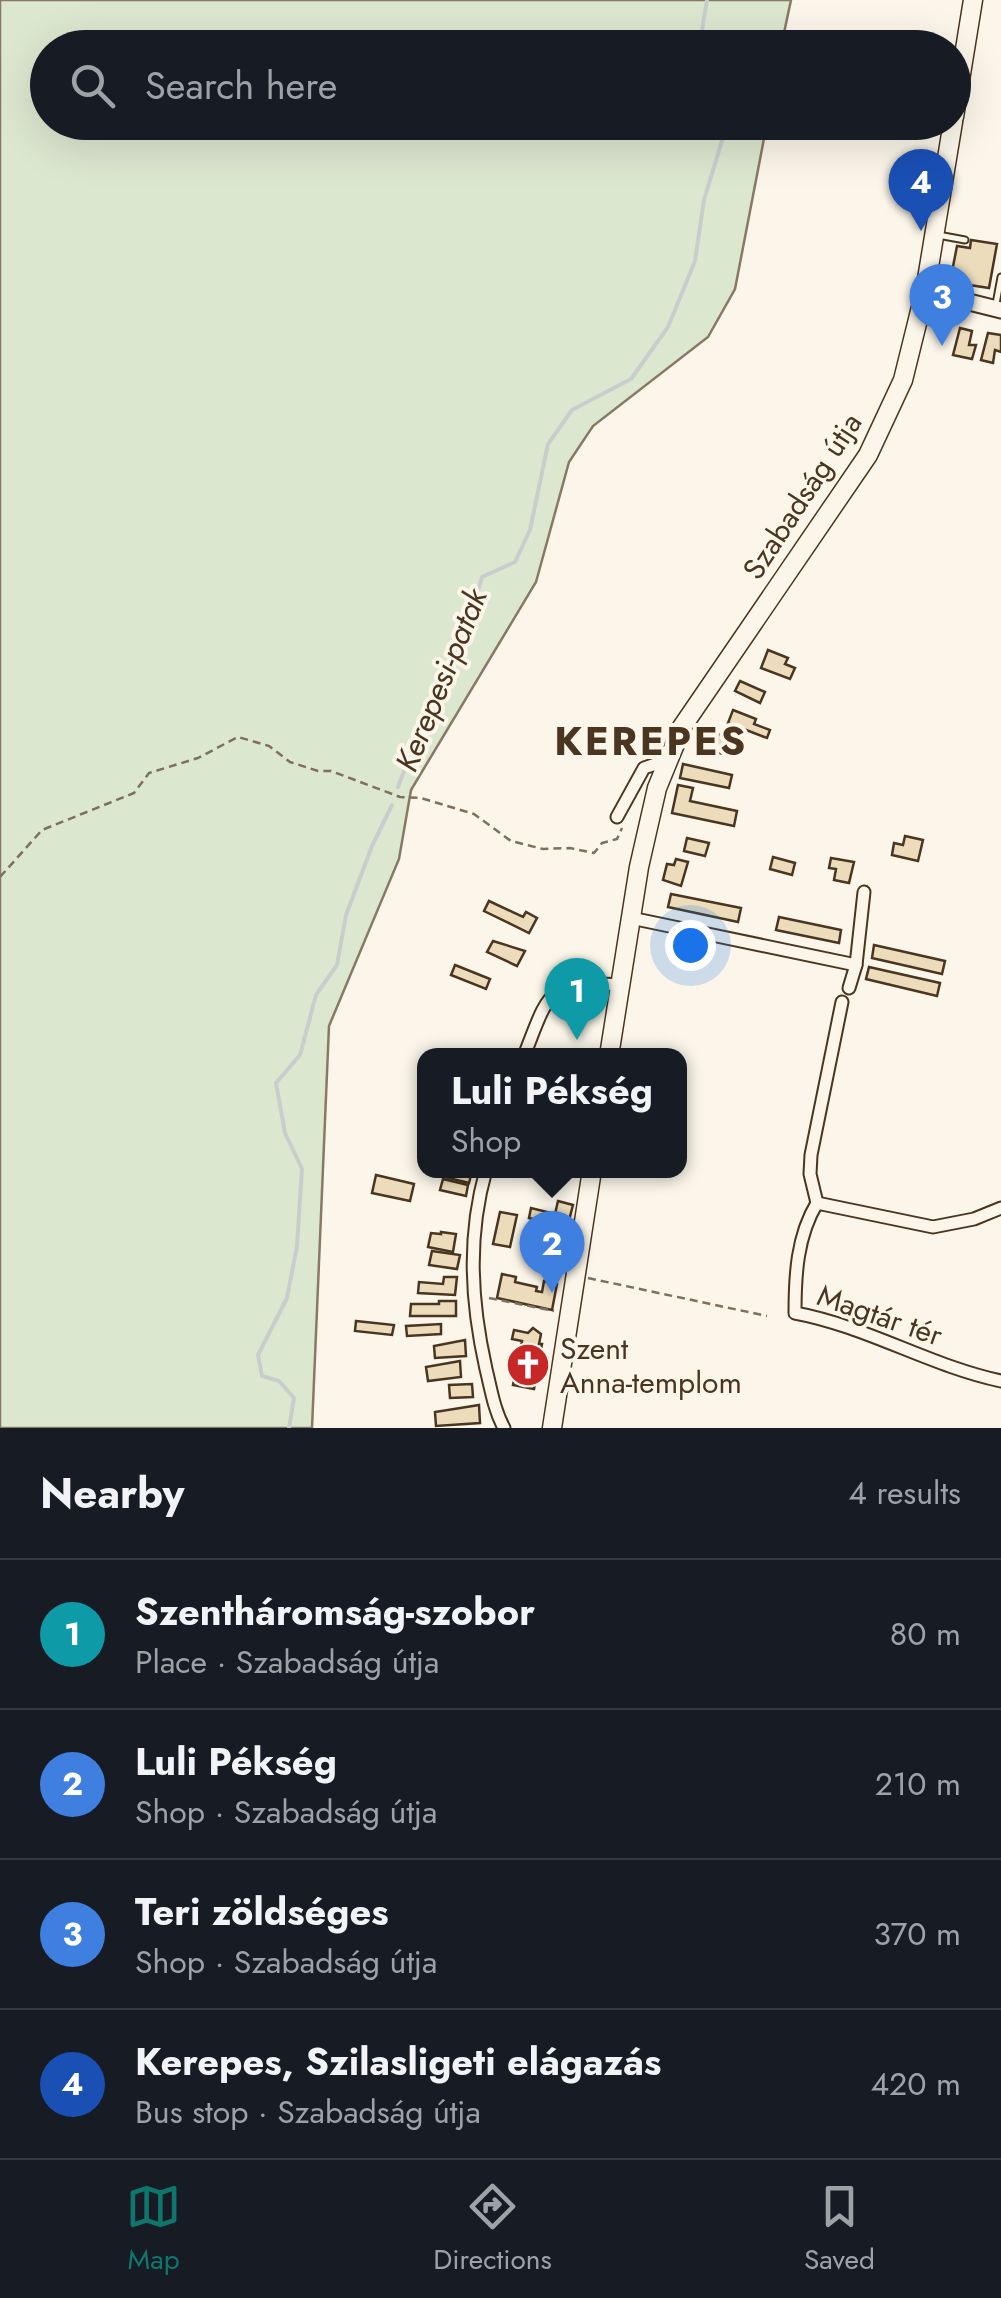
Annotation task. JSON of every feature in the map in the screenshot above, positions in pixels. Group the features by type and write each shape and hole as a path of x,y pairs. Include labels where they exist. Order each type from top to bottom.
{"main road":[{"name":"Szabadság útja","path":"968,30 973,0"},
{"name":"Szabadság útja","path":"610,1048 647,826 667,760 682,727 868,456 903,380 924,292 950,140"},
{"path":"552,1428 591,1178"}],"street":[{"path":"924,292 998,309"},
{"name":"Szabadság útja","path":"618,817 644,768 667,760"},
{"path":"849,988 856,965 864,892"},
{"path":"631,918 856,965"},
{"path":"527,1048 542,1010 556,990 582,982 620,985"},
{"name":"Magtár tér","path":"842,1002 811,1155 810,1174 817,1204 799,1254 794,1313 829,1319 898,1348 1001,1381"},
{"path":"484,1178 474,1229 472,1295 489,1383 504,1428"},
{"path":"817,1204 933,1228 974,1220 1001,1208"}],"lane":[{"path":"934,234 965,240"},
{"path":"998,309 1001,278"}],"path":[{"path":"0,877 42,830 134,792 149,774 198,758 238,737 268,746 290,762 331,771 400,797 421,798 474,814 511,841 543,849 594,852 602,842 618,838 623,828 618,817"},
{"path":"577,1276 767,1316"},
{"path":"472,1295 570,1314"}],"green space":[{"path":"0,0 791,0 785,30 30,30 30,140 764,140 735,289 708,337 593,426 569,462 536,582 411,790 399,859 329,1026 312,1428 0,1428"}],"building":[{"path":"971,240 997,244 989,288 950,282 957,246 970,248"},
{"path":"960,328 972,331 969,345 976,345 972,359 953,355"},
{"path":"988,333 1001,335 1001,352 995,350 993,363 981,360"},
{"path":"768,650 788,658 785,664 795,668 790,679 761,668"},
{"path":"740,681 765,692 760,703 735,691"},
{"path":"733,710 756,719 754,724 770,730 767,738 728,723"},
{"path":"714,733 729,736 726,754 711,752"},
{"path":"683,764 732,775 729,788 680,778"},
{"path":"678,785 693,788 690,801 737,811 734,826 672,813"},
{"path":"905,836 923,840 918,861 892,855 894,843 903,845"},
{"path":"687,838 709,843 705,856 684,851"},
{"path":"773,857 795,863 792,875 770,869"},
{"path":"831,858 854,862 849,883 834,880 836,869 829,868"},
{"path":"676,859 688,862 681,886 663,880 667,864 674,865"},
{"path":"671,894 741,908 738,922 668,907"},
{"path":"489,901 523,917 526,912 537,918 529,933 484,911"},
{"path":"779,917 841,930 839,943 776,930"},
{"path":"493,941 525,951 517,966 487,952"},
{"path":"874,945 945,961 942,974 872,958"},
{"path":"455,965 490,979 486,989 451,975"},
{"path":"869,967 940,983 937,996 866,979"},
{"path":"376,1175 414,1184 410,1201 372,1193"},
{"path":"443,1179 468,1185 466,1196 440,1190"},
{"path":"558,1201 573,1205 567,1228 529,1218 531,1208 555,1214"},
{"path":"500,1212 517,1215 510,1247 493,1244"},
{"path":"431,1233 456,1234 453,1252 428,1247"},
{"path":"432,1251 460,1255 457,1269 429,1265"},
{"path":"502,1274 537,1287 536,1291 542,1292 544,1281 557,1284 552,1310 497,1298"},
{"path":"444,1277 457,1277 455,1295 418,1293 419,1282 443,1284"},
{"path":"456,1301 456,1316 410,1316 411,1304"},
{"path":"356,1321 394,1325 392,1335 355,1331"},
{"path":"441,1324 441,1334 407,1336 406,1326"},
{"name":"Szent Anna-templom","path":"533,1328 541,1334 542,1344 534,1389 513,1385 522,1341 512,1339 514,1330 528,1333"},
{"path":"465,1340 466,1356 435,1358 434,1346"},
{"path":"460,1361 461,1377 428,1381 426,1367"},
{"path":"472,1384 473,1397 450,1398 449,1385"},
{"path":"479,1405 480,1423 436,1426 435,1412"}],"waterway":[{"name":"Kerepesi-patak","path":"702,30 707,0"},
{"name":"Kerepesi-patak","path":"398,787 464,631 482,577 515,562 530,530 548,444 572,410 631,379 668,327 695,261 704,200 722,140"},
{"name":"Kerepesi-patak","path":"289,1428 294,1398 279,1381 262,1376 258,1355 287,1298 297,1246 302,1169 285,1133 276,1083 300,1055 316,995 337,965 346,915 392,805"}],"place":[{"name":"Kerepes, Szilasligeti elágazás","path":"921,231"},
{"name":"Teri zöldséges","path":"942,346"},
{"name":"Szentháromság-szobor","path":"577,1040"},
{"name":"Luli Pékség","path":"552,1293"},
{"name":"Szent Anna-templom","path":"528,1365"}],"district":[{"name":"KEREPES","path":"651,741"}]}
